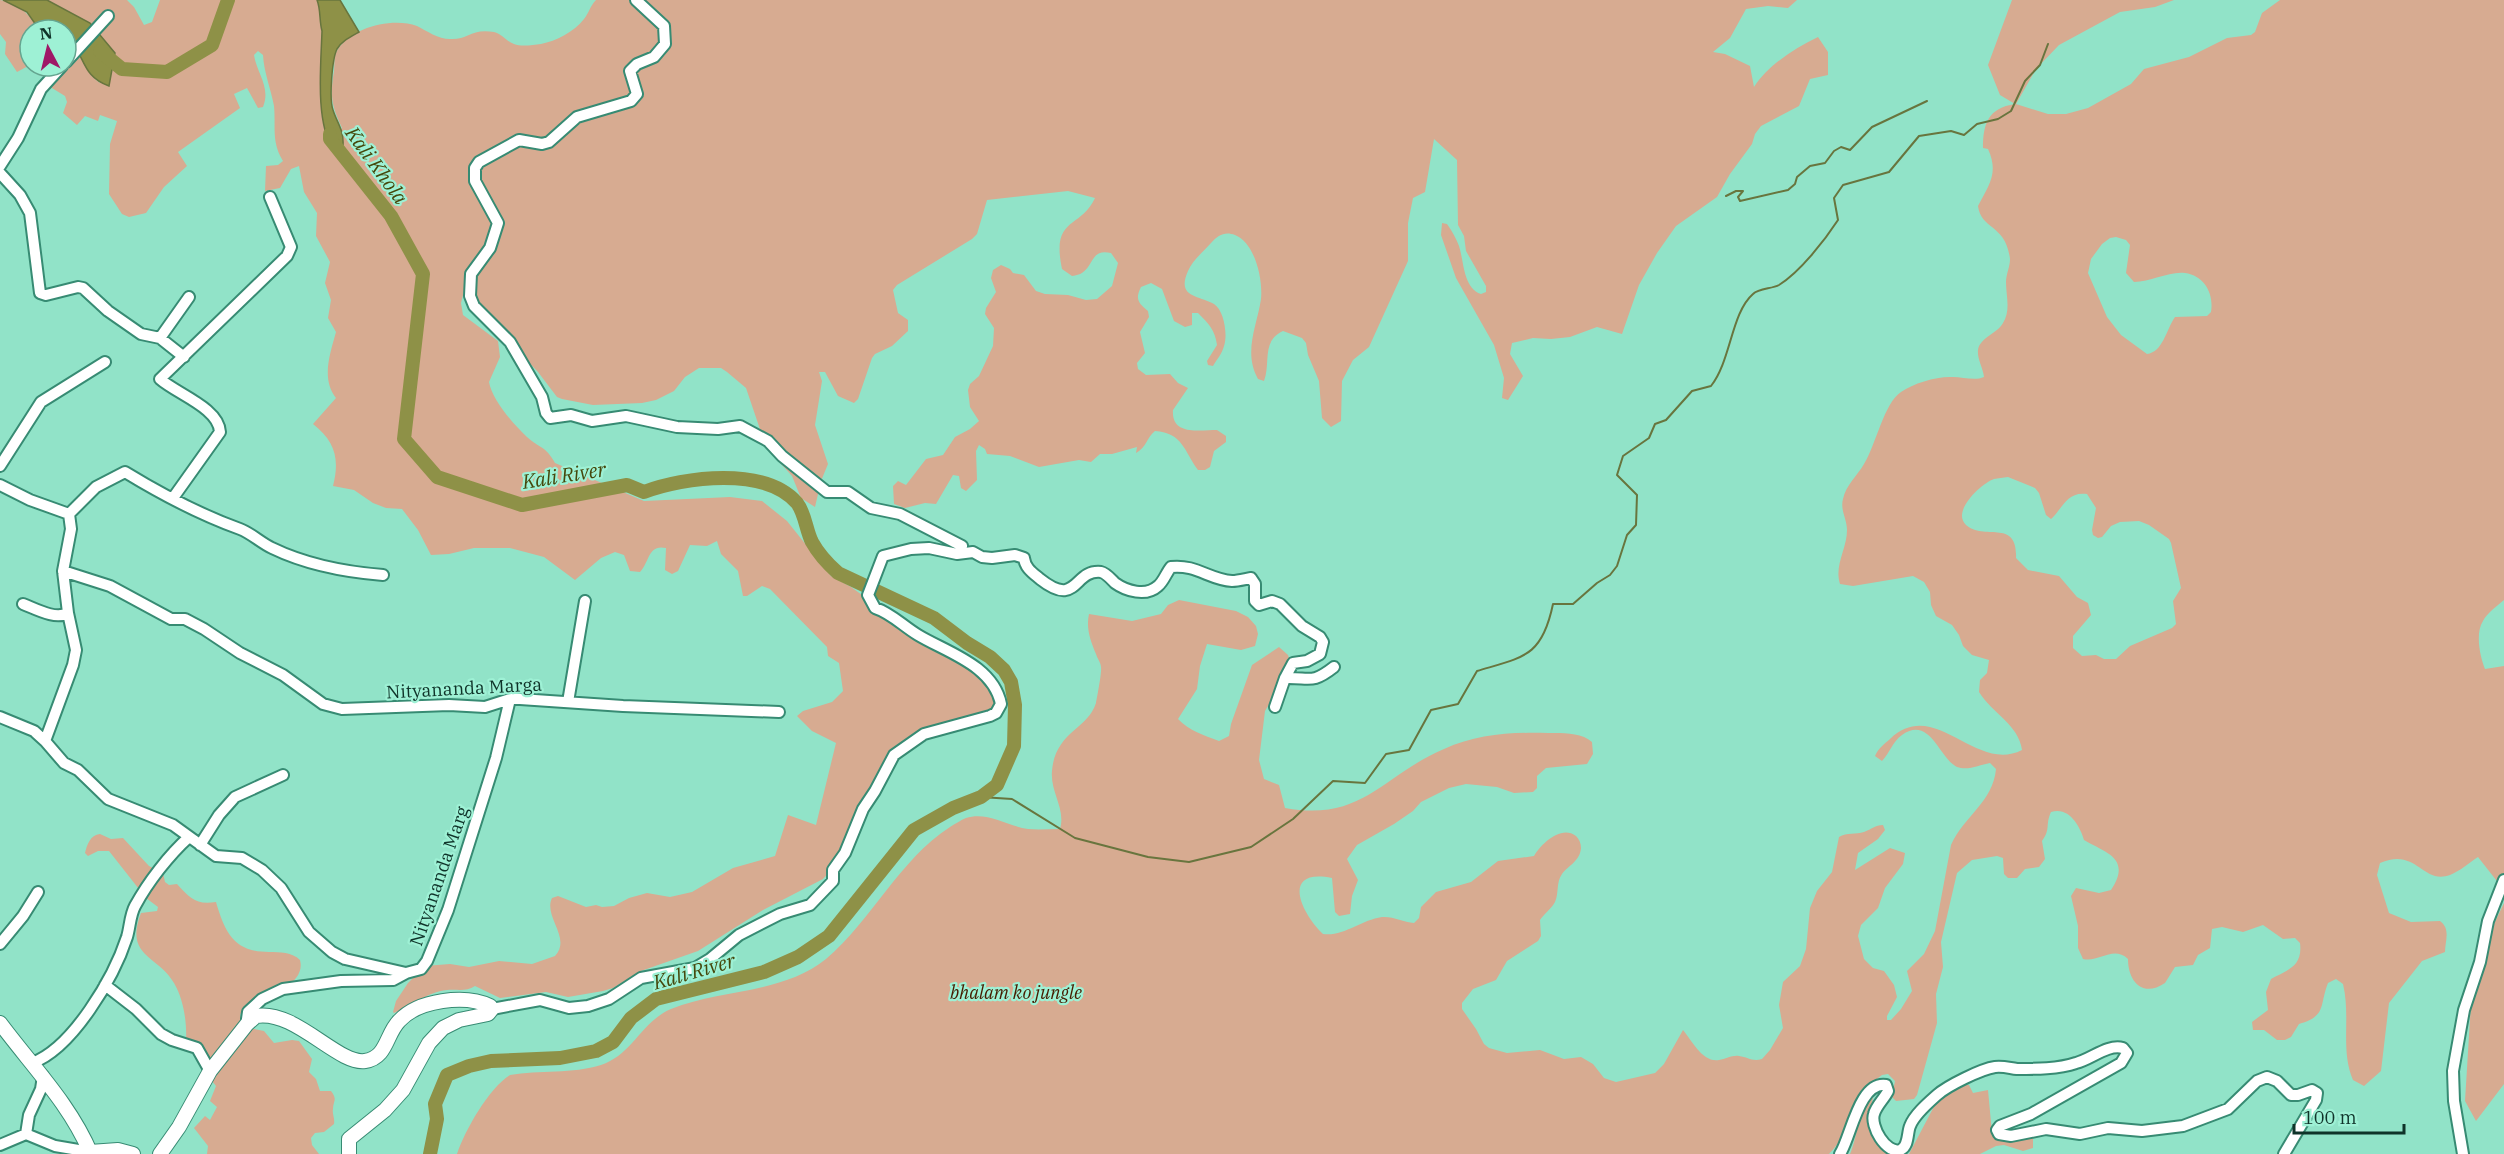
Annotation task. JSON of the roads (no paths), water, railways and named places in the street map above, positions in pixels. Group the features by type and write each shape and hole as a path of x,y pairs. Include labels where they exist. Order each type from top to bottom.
{"main road":[{"path":"160,1154 179,1127 210,1071 250,1020 263,1015 276,1017 321,1040 349,1058 364,1061 380,1053 397,1022 416,1009 458,1001 480,1002 492,1009 484,1016 451,1023 434,1036 403,1090 385,1110 349,1138 349,1154"},
{"path":"0,1023 76,1121 91,1153 118,1150 133,1154"}],"street":[{"path":"636,0 664,26 665,45 654,57 637,64 630,71 637,94 631,101 577,117 549,142 542,144 519,140 479,162 475,168 475,181 498,223 490,248 471,274 470,296 474,306 510,342 542,397 546,413 550,417 571,415 592,421 626,416 677,428 718,429 740,426 768,441 827,492 848,492 871,508 900,514 918,522 962,546 960,552"},
{"path":"78,49 108,16"},
{"path":"0,166 18,138 41,89 51,78"},
{"path":"0,173 20,195 30,213 40,293 46,295 78,287 83,288 108,311 141,334 160,338 184,357"},
{"path":"172,498 220,432 216,418 160,379 161,375 184,357 227,312 290,253 291,247 270,197"},
{"path":"160,338 189,297"},
{"path":"0,466 41,402 105,362"},
{"path":"69,514 96,487 125,472 228,527 241,530 289,556 345,571 383,575"},
{"path":"0,485 30,500 69,514"},
{"path":"45,741 73,666 76,650 68,613 63,570 71,528 69,514"},
{"path":"492,1009 530,1000 550,1002 569,1008 599,1003 641,978 695,968 710,959 739,935 780,914 810,905 833,881 833,870 842,861 856,822 894,755 924,734 986,718 996,713 1000,704 997,691 980,673 955,653 921,637 885,611 875,608 869,598 869,593 883,556 904,550 929,548 957,554 973,552 982,557 992,558 1019,556 1024,558 1025,565 1034,574 1058,590 1068,590 1082,579 1102,572 1128,590 1150,590 1157,587 1171,567 1179,566 1194,568 1218,579 1232,581 1251,578 1255,584 1255,602 1259,605 1272,601 1280,604 1302,626 1320,637 1323,642 1320,654 1307,661 1293,663 1275,707"},
{"name":"Nityananda Marga","path":"63,570 110,586 171,619 185,619 204,628 240,653 283,675 323,704 342,709 449,705 485,707 510,699 779,712"},
{"path":"567,702 585,601"},
{"path":"23,604 63,616 68,613"},
{"path":"1285,678 1313,680 1334,667"},
{"name":"Nityananda Marg","path":"406,973 421,969 427,961 448,910 490,778 510,699"},
{"path":"0,717 34,731 64,763 78,770 108,799 166,822 216,856 242,858 262,870 281,888 309,932 332,952 345,959 406,973"},
{"path":"200,845 219,814 235,797 283,775"},
{"path":"32,1063 52,1050 72,1032 97,1000 127,936 135,905 165,863 189,837"},
{"path":"2463,1154 2454,1101 2453,1071 2464,1010 2480,962 2488,921 2504,880"},
{"path":"0,944 23,916 38,892"},
{"path":"250,1020 247,1019 247,1015 250,1010 271,994 283,989 341,981 393,980 406,973"},
{"path":"105,985 136,1009 161,1034 196,1048 210,1071"},
{"path":"1840,1154 1864,1098 1875,1086 1886,1086 1888,1091 1874,1112 1874,1125 1886,1145 1894,1151 1899,1151 1906,1146 1913,1119 1937,1095 1955,1084 1994,1067 2007,1066 2013,1069 2024,1069 2068,1065 2115,1047 2123,1048 2127,1053 2121,1063 2031,1114 2000,1126 1997,1130 1999,1134 2011,1136 2046,1129 2080,1134 2108,1128 2142,1131 2183,1126 2204,1120 2228,1109 2257,1081 2267,1077 2277,1081 2291,1095 2312,1090 2317,1093 2316,1100 2284,1154"},
{"path":"26,1134 29,1114 41,1089 43,1076"},
{"path":"0,1145 26,1134 55,1146 91,1153"}],"waterway":[{"name":"Kali Khola","path":"100,51 122,69 167,72 212,45 228,0"},
{"path":"981,797 1012,799 1075,838 1148,857 1189,862 1251,847 1293,819 1333,781 1365,783 1386,754 1409,750 1431,710 1458,704 1477,671 1519,658 1537,645 1549,622 1553,604 1573,604 1610,575 1617,566 1627,535 1636,525 1637,495 1617,475 1623,456 1649,438 1655,424 1666,420 1692,391 1711,386 1718,376 1735,325 1746,302 1756,292 1779,285 1787,279 1819,246 1838,220 1834,198 1843,185 1889,172 1919,136 1951,131 1964,135 1977,124 1998,119 2011,111 2025,81 2040,65 2048,44"},
{"path":"1726,196 1736,191 1743,191 1738,197 1740,201 1788,190 1795,184 1797,177 1810,166 1825,163 1834,151 1841,147 1850,150 1872,127 1927,101"},
{"name":"Kali River","path":"330,134 330,139 391,216 423,274 404,439 437,477 522,505 627,485 644,492 680,482 702,479 745,479 783,491 797,503 812,542 838,573 934,618 990,657 1004,670 1011,682 1015,705 1014,746 997,785 981,797 953,808 914,830 829,936 798,957 764,972 656,999 631,1018 613,1042 596,1051 560,1058 491,1061 469,1066 447,1075 435,1104 437,1119 430,1154"}],"park label":[{"name":"bhalam ko jungle","path":"1016,992"}]}
